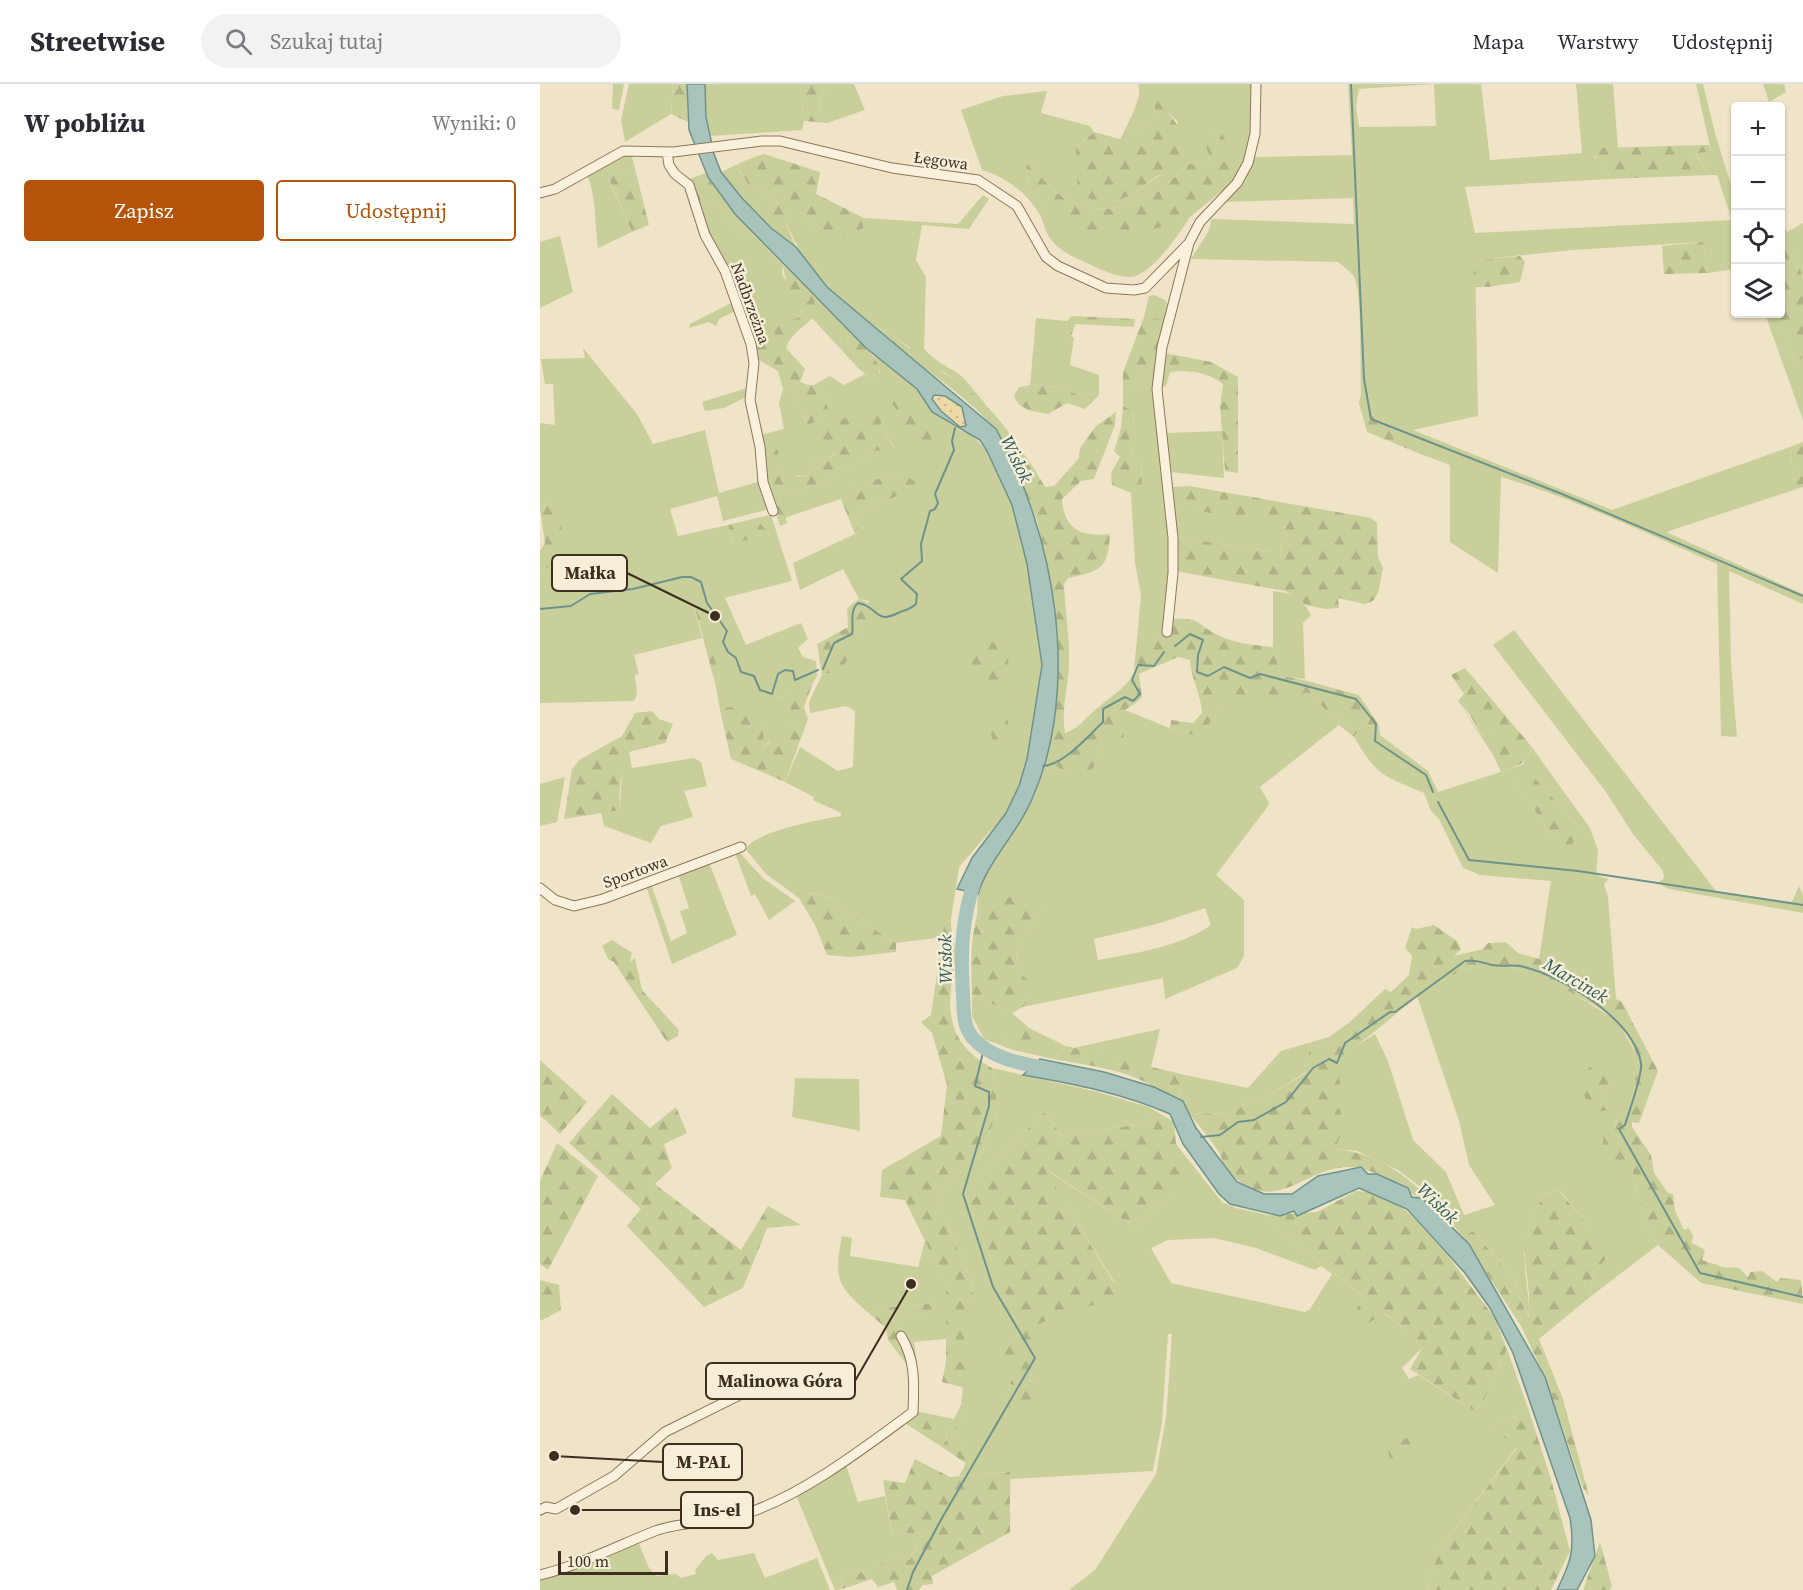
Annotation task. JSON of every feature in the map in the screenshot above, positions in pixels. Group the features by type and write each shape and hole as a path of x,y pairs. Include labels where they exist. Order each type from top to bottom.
{"street":[{"name":"Łęgowa","path":"1167,633 1173,573 1173,538 1157,389 1162,347 1189,243 1200,222 1244,174 1255,134 1256,84"},
{"name":"Łęgowa","path":"543,192 555,189 609,158 628,151 684,151 758,141 780,141 892,168 978,180 1017,206 1046,257 1058,266 1106,288 1134,291 1145,288 1189,243"},
{"name":"Nadbrzeżna","path":"667,152 669,165 675,174 689,185 705,235 725,272 751,344 754,363 750,400 760,447 763,482 773,511"},
{"name":"Sportowa","path":"540,888 555,900 574,906 603,899 741,847"},
{"path":"540,1575 658,1530 745,1514 792,1494 855,1454 913,1412 914,1369 910,1350 901,1336"},
{"path":"540,1510 546,1507 556,1509 614,1476 665,1432 794,1368"}],"green space":[{"path":"613,84 624,84 619,110 612,109"},
{"path":"629,84 673,84 671,114 625,142 621,120"},
{"path":"673,84 687,84 688,122 671,114"},
{"path":"705,84 800,84 804,121 802,130 711,136 706,117"},
{"path":"800,84 833,84 822,91 819,105 827,123 804,121"},
{"path":"833,84 854,84 865,110 827,123 819,105 822,91"},
{"path":"1138,84 1253,84 1251,127 1246,156 1234,181 1223,190 1236,158 1222,135 1212,133 1210,158 1207,164 1188,164 1157,192 1121,207 1103,209 1086,207 1070,201 1056,192 1042,178 1031,161 1026,166 1029,189 1048,212 1168,224 1190,217 1156,262 1138,275 1130,277 1102,270 1058,247 1048,236 1041,217 1030,201 1008,182 982,170 961,110 1003,96 1047,91 1041,113 1090,126 1094,132 1076,148 1114,202 1131,195 1159,176 1178,122 1168,112 1156,111 1150,126 1132,129 1128,141 1121,139 1137,104"},
{"path":"1348,84 1434,84 1481,84 1490,160 1582,153 1576,84 1613,84 1618,148 1594,148 1594,158 1605,158 1610,179 1465,187 1475,233 1731,220 1731,270 1708,273 1703,242 1573,250 1475,260 1478,416 1413,430 1612,510 1790,447 1794,485 1803,484 1803,487 1666,532 1803,594 1803,604 1729,571 1731,663 1737,737 1721,736 1717,564 1583,506 1501,477 1498,573 1450,542 1450,465 1418,453 1420,446 1416,438 1392,429 1373,415 1371,397 1361,394 1359,301 1355,279 1350,272 1338,262 1191,259 1208,232 1212,219 1354,224 1353,198 1222,202 1243,181 1254,157 1352,155","holes":["1434,84 1436,126 1359,127 1356,107 1359,89"]},
{"path":"1696,84 1703,84 1731,185 1731,217 1717,175 1709,175 1695,152 1711,151"},
{"path":"1763,84 1784,84 1786,92 1769,102"},
{"path":"1167,93 1173,99 1168,112 1186,137 1180,160 1131,195 1114,202 1095,201 1078,193 1076,148 1094,132 1128,141 1132,129 1150,126 1156,111 1153,102"},
{"path":"1212,133 1222,134 1237,158 1223,190 1190,217 1137,235 1079,232 1048,212 1029,189 1026,166 1031,161 1042,178 1056,192 1070,201 1086,207 1103,209 1121,207 1157,192 1188,164 1207,164 1210,158 1206,147"},
{"path":"1709,145 1711,152 1695,153 1709,175 1610,179 1605,159 1588,156 1594,148"},
{"path":"631,153 635,169 616,173 609,180 632,232 598,248 594,200 587,175"},
{"path":"764,154 820,172 816,194 864,218 863,228 845,237 818,233 803,213 790,210 785,221 796,247 771,228 752,208 756,205 773,212 777,201 763,189 748,184 739,169 749,159"},
{"path":"749,159 739,170 748,184 763,189 777,201 773,213 756,205 752,208 721,172"},
{"path":"635,169 649,225 632,232 609,179 616,173"},
{"path":"706,173 735,214 755,236 749,238 733,226 718,201 701,205 689,179"},
{"path":"983,195 989,199 969,229 922,225 916,260 926,277 924,349 936,360 962,376 989,407 946,373 919,364 909,356 910,348 888,331 871,327 827,287 815,271 820,265 808,248 800,251 785,221 790,209 803,213 818,233 863,228 864,218 958,224"},
{"path":"718,201 733,226 749,238 755,236 783,265 782,274 802,310 798,318 779,325 777,337 765,343 748,325 736,289 701,216 701,205"},
{"path":"1803,223 1803,279 1796,253 1785,248 1785,228 1787,232"},
{"path":"560,236 573,292 540,308 540,242"},
{"path":"1703,242 1708,273 1664,274 1662,246"},
{"path":"808,248 823,255 815,271 800,251"},
{"path":"1785,248 1796,252 1803,279 1803,357 1795,363 1779,318 1785,318"},
{"path":"1520,256 1525,262 1520,282 1474,287 1474,260"},
{"path":"783,265 814,296 814,316 792,337 786,348 805,369 800,382 783,389 778,371 757,359 748,325 764,330 765,343 776,337 771,325 798,318 802,311 787,287"},
{"path":"1154,295 1165,300 1170,307 1167,320 1144,317 1149,296"},
{"path":"814,296 852,334 847,338 850,349 859,360 858,368 813,319"},
{"path":"733,302 735,311 719,319 716,326 709,322 689,328 690,324"},
{"path":"1072,316 1135,319 1134,327 1075,324 1071,337 1066,336 1067,321"},
{"path":"1144,317 1167,320 1154,391 1150,387 1151,367 1140,376 1134,391 1123,393 1123,372"},
{"path":"1036,318 1067,321 1066,336 1074,337 1070,365 1099,375 1099,395 1094,393 1083,397 1060,387 1030,385"},
{"path":"1766,318 1779,318 1795,363 1803,357 1803,420"},
{"path":"874,329 888,331 910,349 909,356"},
{"path":"852,334 875,359 879,380 874,381 858,368 859,360 850,349 847,338"},
{"path":"583,348 637,414 653,444 705,430 719,493 761,481 770,507 766,510 723,521 717,496 670,509 678,536 728,525 733,542 766,530 756,518 771,515 792,581 725,598 746,645 801,623 808,639 798,648 803,657 816,661 817,676 812,685 802,681 786,691 784,696 775,698 794,721 790,727 763,746 762,720 728,707 720,710 716,687 719,675 693,602 702,638 634,655 639,674 635,675 637,695 634,701 540,703 540,570 561,564 547,502 540,508 540,423 555,425 553,384 545,384 541,359 585,358"},
{"path":"1165,353 1211,362 1238,377 1238,473 1225,471 1220,407 1223,384 1205,375 1177,371 1170,372 1166,386 1161,387"},
{"path":"874,355 917,389 932,412 961,431 970,433 987,451 1012,505 1023,544 1042,650 1042,665 1027,759 1019,786 1006,813 959,867 951,919 944,925 943,937 896,943 840,908 830,897 808,893 799,898 766,874 746,850 750,843 773,832 841,816 841,813 813,800 814,797 785,782 800,747 838,771 853,767 855,711 846,706 810,713 809,702 822,675 857,649 857,636 869,601 859,599 843,569 800,590 793,563 855,534 858,527 856,517 862,511 916,487 901,472 844,490 841,499 784,518 780,495 825,482 875,451 894,447 880,425 835,452 827,461 811,463 809,475 800,476 777,466 767,452 760,435 784,429 779,403 783,389 800,382 808,385 804,392 796,398 807,425 828,416 825,396 814,385 830,376 844,385 865,374 874,381 880,372"},
{"path":"919,364 932,367 945,374 971,392 995,414 1012,437 1002,441 976,409"},
{"path":"1152,366 1150,387 1154,391 1168,512 1170,572 1164,638 1149,645 1134,671 1141,595 1135,563 1131,493 1142,486 1141,461 1131,456 1135,439 1133,412 1123,406 1123,393 1134,391 1140,376"},
{"path":"808,385 814,385 825,396 829,416 807,425 796,398 804,392"},
{"path":"1030,385 1060,387 1083,397 1094,393 1099,395 1085,409 1067,403 1048,414 1028,410 1017,401 1014,396 1019,387"},
{"path":"747,388 746,397 724,408 705,411 702,402"},
{"path":"892,389 915,419 922,420 940,447 939,452 926,458 889,398"},
{"path":"1361,394 1371,397 1373,415 1392,429 1416,438 1420,446 1418,453 1367,432 1359,403"},
{"path":"881,406 884,417 880,425 894,448 875,451 825,482 780,495 787,523 780,526 765,480 764,452 778,450 779,468 794,469 797,477 809,475 811,463 827,461 835,453 819,439 823,426"},
{"path":"1123,406 1133,411 1135,439 1131,456 1141,461 1142,487 1131,493 1112,485 1111,473 1120,457 1114,451 1121,428"},
{"path":"1116,412 1115,425 1094,479 1081,481 1062,499 1066,518 1076,529 1091,534 1110,534 1107,555 1100,567 1068,578 1064,584 1069,654 1064,708 1065,733 1078,726 1126,684 1136,669 1140,646 1170,635 1172,619 1189,619 1233,641 1273,647 1281,676 1359,695 1379,725 1361,726 1354,737 1345,730 1346,717 1326,711 1312,693 1303,693 1303,702 1222,702 1207,728 1199,735 1184,734 1170,728 1171,720 1193,723 1202,713 1190,660 1178,657 1139,674 1142,697 1118,717 1123,722 1124,737 1103,744 1090,773 1071,775 1056,766 1042,774 1056,705 1058,650 1037,520 1017,472 1023,463 1033,467 1045,487 1054,486 1079,458 1080,448 1096,426"},
{"path":"1222,431 1224,478 1170,472 1166,433"},
{"path":"1012,437 1033,467 1023,463 1017,472 1002,441"},
{"path":"1803,442 1803,484 1794,486 1790,447"},
{"path":"901,472 915,482 917,487 862,511 856,517 858,527 855,534 841,499 843,490"},
{"path":"1189,486 1371,518 1377,523 1378,557 1383,568 1378,593 1373,601 1365,604 1338,598 1339,608 1325,609 1306,605 1285,591 1175,571 1176,537 1280,553 1285,525 1174,507 1173,487"},
{"path":"547,502 566,536 560,547 562,564 540,570 540,551 545,543 540,508"},
{"path":"1174,507 1285,524 1280,553 1176,537"},
{"path":"756,518 766,530 764,538 733,542 728,525"},
{"path":"1273,591 1296,598 1311,615 1303,623 1305,679 1281,676 1273,647"},
{"path":"859,599 873,605 871,618 862,622 857,636 857,649 839,670 822,675 817,644 848,627 847,608"},
{"path":"693,601 699,601 719,675 716,687"},
{"path":"1514,630 1716,891 1792,902 1799,886 1803,895 1803,913 1669,889 1658,883 1664,878 1663,871 1633,834 1606,792 1493,645"},
{"path":"992,642 1010,648 1002,702 984,702 976,676 968,673 964,653"},
{"path":"1465,668 1531,746 1528,757 1516,766 1501,772 1493,755 1499,735 1489,731 1482,736 1470,715 1458,701 1464,694 1451,675"},
{"path":"788,678 797,683 802,681 812,685 804,707 808,719 785,782 731,759 720,710 728,707 761,711 764,746 770,742 772,727 790,727 794,721 784,711 776,709 773,702 775,698 784,696 786,691 780,688 783,681"},
{"path":"1302,693 1312,693 1326,711 1347,717 1345,730 1339,725 1260,787 1269,803 1268,806 1216,875 1244,900 1244,956 1237,968 1165,999 1163,978 1023,1007 1036,986 1018,973 1016,949 1043,906 977,915 978,894 984,874 1033,799 1042,774 1056,766 1071,775 1099,757 1103,744 1123,709 1184,734 1207,728 1222,702 1303,702","holes":["1205,908 1211,925 1199,933 1171,944 1098,960 1094,939 1157,924"]},
{"path":"1458,701 1482,736 1489,731 1500,735 1493,755"},
{"path":"1006,709 1011,745 1001,753 993,745 988,714"},
{"path":"652,711 659,719 673,724 665,743 629,752 621,780 620,810 564,819 572,769 579,760 622,736 635,713"},
{"path":"1379,725 1380,735 1428,771 1438,792 1522,765 1530,753 1531,746 1590,828 1598,850 1596,875 1609,879 1604,884 1608,897 1616,999 1539,959 1551,881 1480,875 1463,868 1439,819 1431,811 1424,793 1390,778 1369,760 1354,737 1361,726","holes":["1533,776 1580,829 1554,837 1545,828 1512,779"]},
{"path":"629,752 632,768 694,758 701,762 707,786 684,791 693,817 661,826 651,843 604,826 601,812 620,809 622,766"},
{"path":"1526,774 1533,776 1580,829 1570,849 1562,853 1551,847 1554,837 1545,828 1512,779"},
{"path":"565,777 557,822 540,826 540,784"},
{"path":"739,852 764,879 795,901 769,920 755,894 751,896 735,853"},
{"path":"709,862 737,935 672,964 646,886 651,884 671,941 687,933 680,911 689,908 678,874"},
{"path":"807,893 830,897 840,908 896,943 896,952 850,957 827,955 815,925 799,898"},
{"path":"1013,895 1023,902 1043,906 1016,949 1018,973 1037,985 1023,1007 1012,1013 972,995 971,965 977,915"},
{"path":"951,919 955,956 950,1002 953,1025 957,1035 971,1053 992,1068 998,1108 982,1153 936,1197 974,1287 965,1388 942,1382 946,1362 946,1309 891,1318 914,1342 917,1363 908,1366 888,1340 886,1328 872,1316 878,1309 933,1302 946,1308 946,1284 905,1200 880,1197 882,1170 941,1136 947,1085 932,1033 921,1022 931,1015 944,925"},
{"path":"1434,925 1457,941 1461,949 1454,956 1483,949 1488,943 1506,942 1518,953 1543,960 1622,1002 1658,1071 1639,1123 1632,1122 1632,1127 1651,1155 1654,1173 1668,1193 1673,1194 1675,1211 1684,1230 1689,1228 1693,1236 1692,1243 1705,1250 1702,1260 1723,1267 1739,1268 1748,1277 1750,1272 1762,1271 1777,1282 1780,1278 1801,1280 1803,1304 1701,1283 1658,1245 1644,1218 1632,1169 1609,1174 1601,1160 1604,1132 1614,1128 1623,1104 1631,1099 1636,1082 1633,1071 1639,1060 1632,1044 1620,1024 1610,1016 1565,989 1529,972 1498,965 1470,969 1445,979 1420,995 1342,1056 1349,1070 1339,1077 1341,1086 1333,1093 1346,1125 1334,1149 1371,1157 1387,1165 1416,1186 1455,1227 1432,1214 1418,1198 1396,1183 1363,1169 1344,1167 1327,1171 1279,1190 1263,1192 1246,1186 1228,1171 1215,1146 1190,1114 1233,1113 1246,1103 1261,1100 1306,1073 1304,1063 1312,1046 1330,1044 1329,1037 1350,1022 1385,989 1391,992 1409,975 1412,956 1405,948 1412,927 1416,929"},
{"path":"612,940 632,953 630,962 635,958 642,990 679,1030 678,1036 667,1042 614,962 608,959 602,946"},
{"path":"1491,963 1539,973 1618,1021 1639,1060 1633,1071 1636,1082 1631,1099 1616,1121 1614,1128 1632,1169 1644,1218 1658,1245 1590,1297 1593,1275 1611,1251 1560,1191 1546,1193 1529,1225 1524,1253 1530,1318 1521,1302 1513,1277 1473,1231 1463,1237 1423,1189 1398,1170 1357,1151 1334,1149 1332,1093 1341,1086 1339,1077 1342,1055 1375,1034 1388,1061 1413,1140 1446,1172 1464,1215 1495,1205 1469,1165 1459,1121 1417,996 1453,973","holes":["1584,1071 1610,1082 1604,1089 1608,1110"]},
{"path":"972,995 1012,1013 1029,1028 1066,1046 1053,1059 1022,1052 1033,1040 1003,1036 1013,1050 984,1039 972,1016"},
{"path":"1016,1025 1029,1028 1034,1041 1022,1052 1013,1050 1003,1036"},
{"path":"1160,1029 1151,1067 1073,1048"},
{"path":"1329,1037 1330,1044 1312,1046 1304,1063 1306,1072 1261,1100 1246,1103 1233,1113 1190,1114 1179,1099 1185,1075 1248,1088 1281,1051"},
{"path":"1066,1046 1185,1075 1179,1099 1120,1072 1053,1059"},
{"path":"540,1060 587,1102 560,1134 540,1115"},
{"path":"1596,1063 1602,1064 1610,1082 1604,1089 1608,1110 1591,1113 1582,1089 1584,1071"},
{"path":"992,1068 1094,1091 1149,1107 1144,1124 1085,1131 1064,1138 1044,1112 965,1194 1020,1330 1007,1348 1013,1375 1005,1400 1024,1381 1038,1380 1038,1324 1115,1283 1047,1174 1048,1171 1135,1227 1151,1210 1176,1196 1156,1144 1176,1144 1222,1202 1236,1208 1268,1215 1282,1233 1425,1345 1402,1368 1409,1379 1418,1375 1474,1411 1483,1402 1507,1349 1529,1411 1491,1426 1517,1447 1439,1550 1427,1590 1069,1590 1095,1570 1156,1474 1166,1417 1172,1334 1168,1334 1162,1423 1153,1471 1010,1479 1010,1472 959,1476 967,1458 963,1444 955,1432 965,1404 961,1405 974,1287 936,1197 982,1153 998,1108","holes":["1214,1238 1256,1248 1315,1270 1321,1266 1332,1274 1310,1309 1305,1312 1171,1283 1151,1248 1168,1240"]},
{"path":"795,1078 859,1079 860,1131 792,1117"},
{"path":"612,1094 650,1128 676,1107 687,1133 664,1144 672,1168 655,1184 741,1250 768,1206 801,1225 767,1228 743,1288 704,1307 627,1226 641,1209 569,1143"},
{"path":"1149,1107 1174,1122 1176,1144 1157,1144 1183,1176 1176,1196 1151,1210 1135,1227 1049,1171 1047,1173 1114,1283 1120,1280 1123,1295 1038,1324 1038,1380 1025,1381 1033,1399 1029,1406 1019,1411 1008,1406 1005,1400 1013,1375 998,1353 1007,1348 1020,1330 965,1194 1044,1112 1064,1138 1085,1131 1144,1124"},
{"path":"557,1143 598,1176 548,1270 540,1264 540,1181"},
{"path":"1356,1191 1386,1194 1413,1217 1448,1256 1494,1317 1507,1349 1483,1402 1474,1411 1410,1369 1424,1345 1385,1313 1363,1326 1354,1313 1364,1297 1282,1233 1268,1215 1317,1212"},
{"path":"1559,1191 1612,1251 1593,1275 1590,1297 1539,1339 1549,1364 1543,1373 1521,1326 1463,1237 1473,1231 1513,1277 1521,1302 1529,1317 1525,1254 1528,1227 1546,1193"},
{"path":"842,1236 852,1238 850,1256 918,1267 925,1240 946,1284 946,1339 914,1342 891,1318 944,1309 933,1302 878,1309 872,1316 852,1297 845,1290 839,1274 839,1251"},
{"path":"540,1280 559,1285 561,1310 540,1321"},
{"path":"1549,1364 1561,1394 1547,1391 1543,1373"},
{"path":"1547,1391 1561,1394 1563,1399 1589,1496 1583,1488 1561,1424 1549,1405"},
{"path":"965,1404 955,1432 967,1451 967,1464 942,1447 947,1438 945,1428 935,1436 907,1420 916,1411 954,1419 961,1405"},
{"path":"1529,1411 1551,1479 1570,1551 1551,1590 1427,1590 1439,1550 1517,1448 1491,1426"},
{"path":"1447,1419 1451,1422 1451,1431 1390,1459 1387,1447"},
{"path":"907,1420 945,1428 947,1437 942,1447 903,1422"},
{"path":"915,1459 950,1477 1010,1472 1010,1532 932,1576 933,1584 923,1585 919,1590 897,1590 894,1582 878,1587 872,1579 842,1589 841,1577 869,1570 896,1556 910,1560 922,1532 892,1535 883,1480 905,1483"},
{"path":"846,1465 858,1502 885,1496 892,1535 922,1532 910,1560 896,1556 869,1570 841,1577 842,1589 835,1590 796,1495"},
{"path":"638,1541 649,1568 656,1576 676,1574 681,1578 696,1574 695,1570 706,1556 712,1553 718,1560 754,1553 765,1578 817,1558 830,1590 540,1590 540,1573"},
{"path":"1600,1542 1612,1586 1610,1590 1583,1590"}],"sand":[{"path":"931,396 945,396 962,407 966,426 960,427 944,413"}],"water":[{"path":"687,84 705,84 706,117 714,154 721,172 742,198 771,228 796,247 827,287 996,429 1017,470 1034,515 1047,562 1055,611 1058,660 1056,709 1047,755 1032,799 989,869 978,894 957,889 972,858 1006,813 1019,786 1027,759 1042,665 1027,564 1012,505 980,440 932,412 917,389 866,348 735,214 708,177 689,130","holes":["934,395 945,396 962,407 966,426 960,427 941,411 932,399"]},
{"path":"1040,1059 1104,1072 1154,1087 1183,1101 1196,1128 1237,1182 1264,1194 1292,1194 1318,1176 1361,1167 1368,1174 1377,1174 1408,1188 1412,1197 1423,1199 1469,1244 1545,1377 1591,1520 1595,1556 1577,1590 1557,1590 1571,1555 1570,1518 1513,1353 1490,1308 1465,1273 1407,1209 1359,1188 1297,1216 1294,1211 1280,1216 1230,1204 1219,1194 1183,1144 1170,1114 1116,1095 1023,1075"}],"waterway":[{"path":"1351,84 1364,379 1371,419 1562,494 1803,596"},
{"path":"823,669 834,643 852,634 853,614 858,603 885,617 909,609 916,604 917,594 901,579 922,561 921,544 930,511 935,509 938,503 935,494 954,450 952,441 955,428"},
{"path":"540,609 571,606 590,594 633,589 682,577 691,577 701,582 707,603 727,631 723,642 728,652 736,658 741,672 754,676 760,690 772,694 778,674 785,670 793,671 795,680 818,670"},
{"path":"1175,646 1190,634 1203,640 1198,655 1197,672 1208,676 1224,667 1250,678 1260,674 1356,699 1376,724 1375,741 1426,775 1433,792"},
{"path":"1043,766 1059,760 1083,742 1103,722 1103,709 1125,697 1133,701 1140,694 1132,680 1138,665 1154,666 1164,652"},
{"path":"1438,802 1469,860 1578,871 1803,905"},
{"name":"Wisłok","path":"976,876 965,920 962,948 965,1023 973,1038 998,1056 1018,1063 1049,1069"},
{"name":"Marcinek","path":"1201,1137 1220,1135 1238,1122 1254,1120 1286,1102 1313,1068 1329,1059 1337,1063 1345,1043 1390,1012 1395,1012 1465,961 1496,966 1524,967 1558,980 1594,1002 1625,1031 1635,1047 1641,1063 1640,1076 1625,1125 1619,1129 1700,1273 1803,1297"},
{"path":"907,1590 913,1572 942,1518 1035,1358 993,1287 963,1194 989,1106 989,1092 975,1086 984,1048"}],"place":[{"name":"Małka","path":"715,616"},
{"name":"Malinowa Góra","path":"911,1284"},
{"name":"M-PAL","path":"554,1456"},
{"name":"Ins-el","path":"575,1510"}]}
